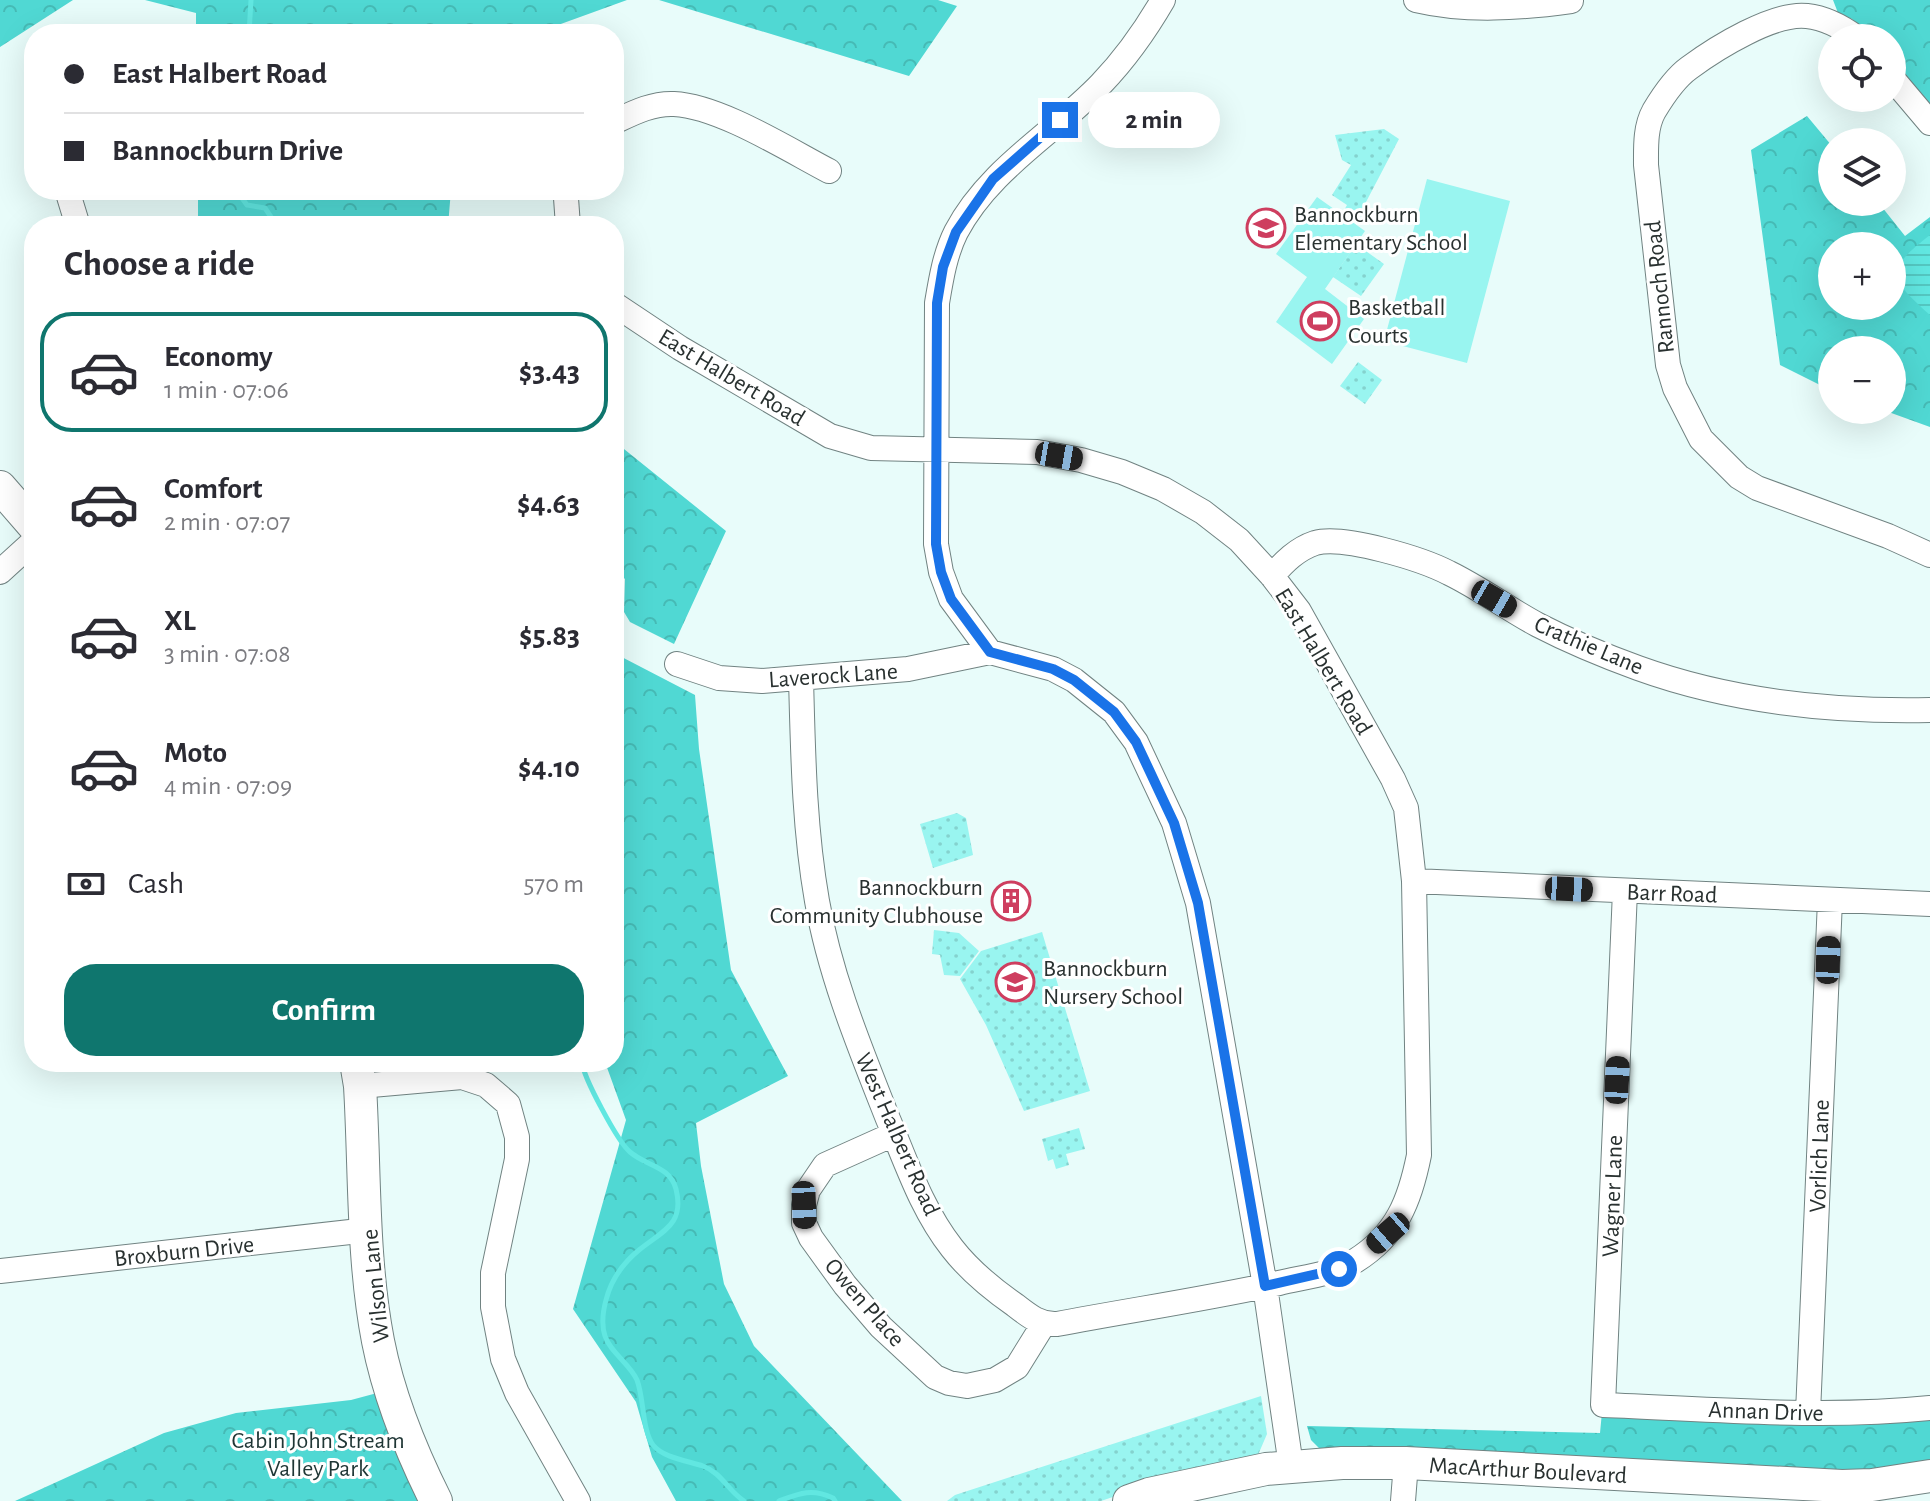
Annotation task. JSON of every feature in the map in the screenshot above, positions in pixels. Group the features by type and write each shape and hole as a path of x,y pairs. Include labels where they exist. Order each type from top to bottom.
{"main road":[{"path":"0,487 24,515"},
{"name":"Wilson Lane","path":"358,1074 369,1276 379,1343 410,1448 436,1501"},
{"name":"MacArthur Boulevard","path":"1129,1501 1291,1466 1342,1463 1406,1463 1684,1490 1919,1486"}],"street":[{"path":"1163,0 1137,44 1100,85 993,179 956,232 943,267 937,303 936,544 941,572 951,599 990,652 1053,669 1074,680 1114,712 1136,742 1174,823 1198,903 1265,1286 1291,1466"},
{"path":"1416,0 1472,8 1571,1"},
{"name":"Rannoch Road","path":"1837,24 1805,15 1765,23 1688,69 1671,86 1653,113 1647,136 1646,165 1668,365 1685,412 1701,439 1739,477 1757,488 1888,536 1930,555"},
{"path":"1906,95 1930,123"},
{"path":"624,117 644,108 671,104 705,109 829,171"},
{"name":"East Halbert Road","path":"624,311 680,348 830,436 871,448 1037,452 1122,472 1163,489 1203,512 1239,540 1272,576 1315,638 1401,795 1408,822 1414,881 1419,1155 1411,1195 1388,1233 1357,1260 1339,1269 1265,1286"},
{"name":"Crathie Lane","path":"1272,576 1293,555 1318,542 1353,543 1448,572 1539,626 1639,668 1712,690 1821,708 1930,710"},
{"path":"0,572 24,550"},
{"name":"Laverock Lane","path":"677,664 719,678 762,681 908,669 990,652"},
{"name":"West Halbert Road","path":"801,678 809,840 817,904 841,996 919,1196 952,1248 973,1271 1004,1298 1043,1325"},
{"name":"Barr Road","path":"1414,881 1930,904"},
{"name":"Wagner Lane","path":"1603,1405 1625,891"},
{"name":"Vorlich Lane","path":"1808,1413 1830,900"},
{"path":"358,1074 462,1077 486,1085 508,1104 517,1137 517,1159 493,1273 493,1307 503,1359 517,1393 578,1501"},
{"name":"Owen Place","path":"894,1134 825,1165 808,1190 804,1223 811,1238 845,1285 881,1327 935,1377 949,1383 967,1386 995,1380 1017,1367 1043,1325"},
{"name":"Broxburn Drive","path":"0,1271 368,1230"},
{"path":"1043,1325 1265,1286"},
{"name":"Annan Drive","path":"1603,1405 1808,1413 1877,1413 1930,1408"},
{"path":"1403,1501 1406,1463"}],"shaded area":[{"path":"1384,129 1399,139 1355,223 1342,214 1347,205 1332,195 1351,165 1342,160 1335,135"},
{"path":"1427,179 1510,201 1467,363 1384,341"},
{"path":"1317,197 1365,231 1325,289 1364,319 1332,364 1276,322 1307,277 1276,254"},
{"path":"1930,235 1930,315 1906,291 1906,257"},
{"path":"1356,244 1384,264 1361,296 1333,277"},
{"path":"1358,362 1382,380 1365,404 1340,386"},
{"path":"957,813 966,818 973,855 933,868 920,824"},
{"path":"934,930 959,933 979,951 960,976 944,975 940,955 932,954"},
{"path":"1042,932 1090,1091 1024,1111 986,1025 960,979 981,951"},
{"path":"1079,1128 1085,1149 1066,1154 1069,1165 1056,1169 1053,1159 1048,1161 1042,1139"},
{"path":"1261,1396 1267,1434 1258,1455 1157,1482 1101,1501 947,1501 955,1495"}],"green space":[{"path":"0,0 73,0 36,24 24,24 24,32 0,47"},
{"path":"145,0 627,0 561,24 196,24 196,13"},
{"path":"659,0 938,0 957,6 909,76"},
{"path":"1833,0 1930,0 1930,105 1906,75 1906,24 1858,24 1838,13"},
{"path":"1807,116 1818,129 1818,216 1889,216 1902,232 1818,232 1818,320 1906,320 1906,235 1930,217 1930,427 1906,418 1906,336 1818,336 1818,384 1780,365 1751,150"},
{"path":"198,200 450,200 449,216 198,216"},
{"path":"624,449 726,531 674,644 630,622 624,612"},
{"path":"624,658 695,695 699,749 731,970 788,1076 696,1123 701,1166 724,1284 754,1346 902,1501 676,1501 652,1457 636,1402 573,1309 626,1120 609,1072 624,1072"},
{"name":"Cabin John Stream Valley Park","path":"392,1389 436,1501 15,1501 164,1433 236,1413 351,1400"},
{"path":"1602,1412 1930,1414 1930,1466 1880,1474 1322,1451 1311,1440 1307,1426 1600,1433"}],"waterway":[{"path":"250,24 251,0"},
{"path":"243,200 247,205 265,208 270,216"},
{"path":"585,1072 594,1094 625,1146 636,1157 669,1175 678,1201 670,1226 633,1255 614,1279 604,1309 605,1336 637,1380 647,1431 653,1445 670,1456 710,1469 744,1501"},
{"path":"779,1501 812,1492 835,1501"}],"place":[{"name":"Bannockburn Elementary School","path":"1266,228"},
{"name":"Basketball Courts","path":"1320,321"},
{"name":"Bannockburn Community Clubhouse","path":"1011,901"},
{"name":"Bannockburn Nursery School","path":"1015,982"}],"route":[{"path":"1060,120 993,179 956,232 943,267 937,303 935,451 936,544 941,572 951,599 990,652 1053,669 1074,680 1114,712 1136,742 1174,823 1198,903 1265,1286 1339,1269"}]}
